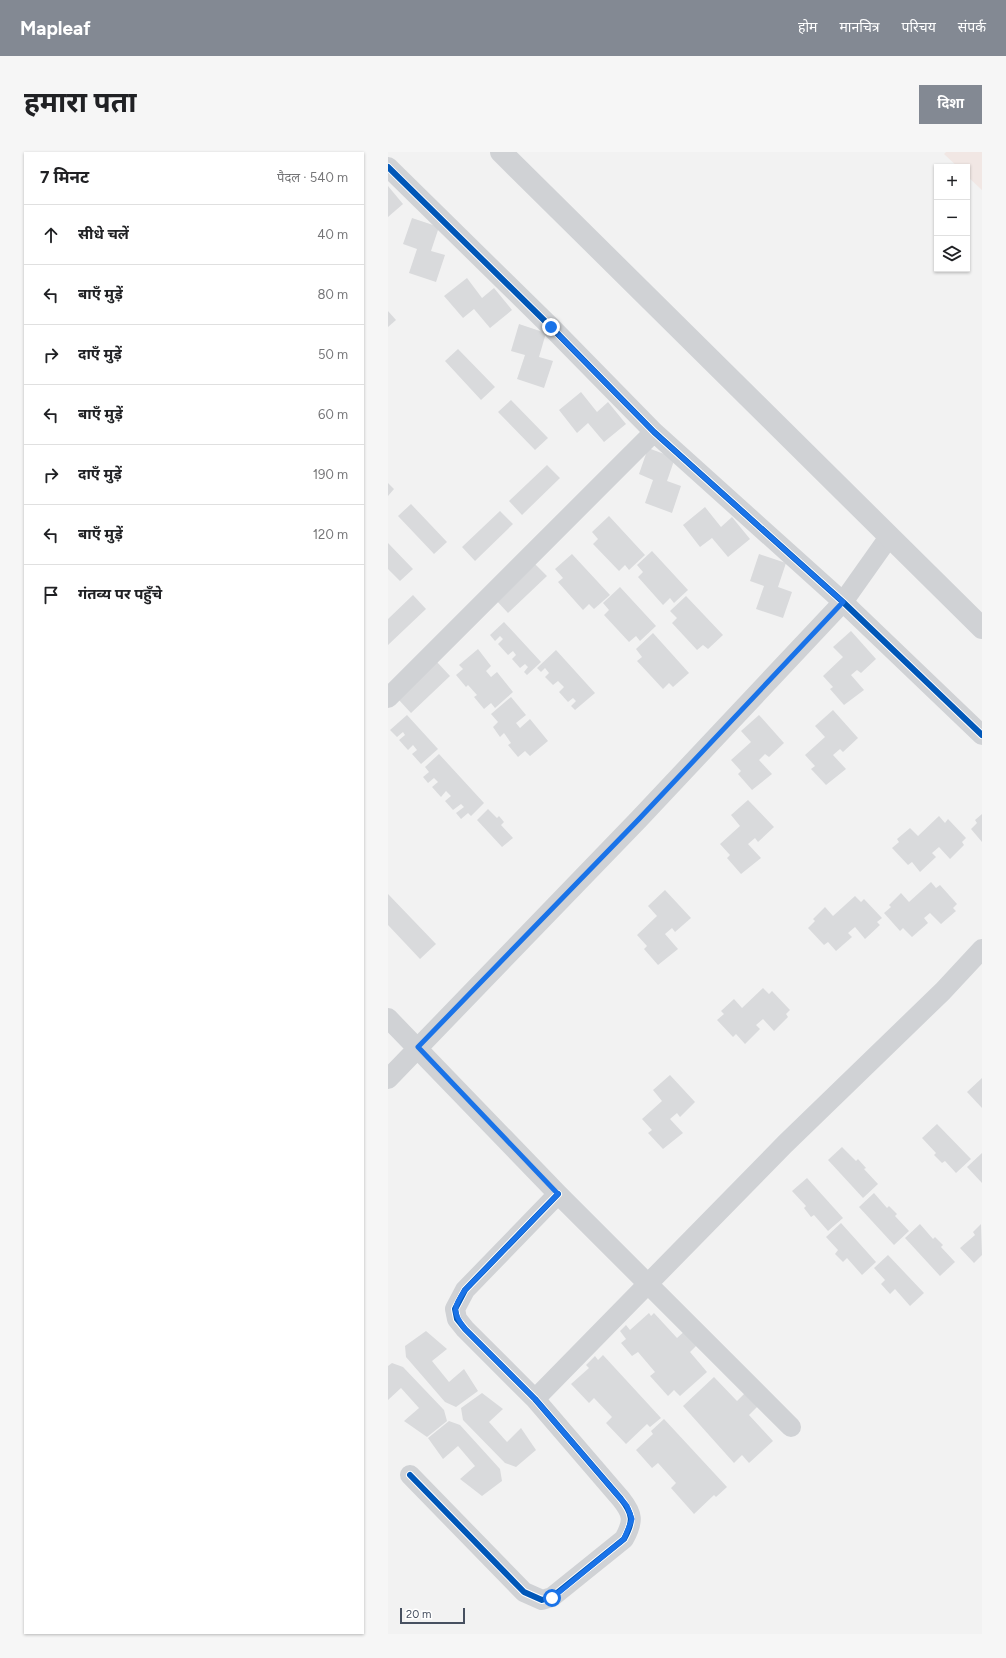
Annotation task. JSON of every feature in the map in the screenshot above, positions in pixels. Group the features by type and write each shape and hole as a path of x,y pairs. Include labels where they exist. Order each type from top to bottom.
{"street":[{"path":"501,152 982,628"},
{"path":"388,167 551,327 654,432 843,602 982,735"},
{"path":"388,698 654,432"},
{"path":"388,1078 634,824 843,602 889,537"},
{"path":"535,1399 785,1144 943,991 982,949"},
{"path":"388,1018 418,1047 558,1194 791,1427"},
{"path":"410,1475 524,1592 542,1600 552,1598 624,1539 632,1519 627,1506 535,1399 465,1329 457,1319 455,1309 457,1302 465,1290 558,1194"}],"shaded area":[{"path":"946,152 982,152 982,190 970,179 970,164 955,164 944,154"}],"building":[{"path":"388,186 403,204 388,217"},
{"path":"412,218 439,227 431,251 445,255 436,282 409,273 417,249 403,244"},
{"path":"467,278 482,298 494,288 512,310 490,328 474,309 463,318 444,296"},
{"path":"388,311 396,320 388,327"},
{"path":"519,324 546,333 539,357 553,361 544,388 517,379 525,355 511,351"},
{"path":"458,349 495,387 481,400 445,361"},
{"path":"581,392 597,412 608,402 626,424 604,442 588,423 577,433 559,410"},
{"path":"511,400 548,438 535,450 498,412"},
{"path":"648,448 675,458 667,481 681,486 672,513 645,503 653,480 639,474"},
{"path":"547,465 560,478 522,515 509,501"},
{"path":"388,483 394,489 388,496"},
{"path":"411,504 447,542 434,554 398,516"},
{"path":"705,507 721,527 732,517 750,539 728,557 712,538 700,547 683,525"},
{"path":"500,511 513,524 475,561 462,547"},
{"path":"609,516 645,555 629,570 625,565 619,571 593,544 598,539 592,532"},
{"path":"388,543 413,569 400,581 388,569"},
{"path":"652,551 688,590 674,603 670,598 663,605 638,577 643,572 637,565"},
{"path":"572,554 610,595 594,609 589,604 583,610 558,582 563,578 555,569"},
{"path":"759,554 786,563 778,587 792,592 783,618 756,609 764,586 750,581"},
{"path":"533,562 547,576 508,613 495,599"},
{"path":"620,587 656,626 640,641 636,636 629,642 604,615 609,610 603,603"},
{"path":"413,595 426,609 388,645 388,619"},
{"path":"686,596 723,635 708,649 703,645 697,650 672,623 677,618 670,611"},
{"path":"504,622 541,662 527,675 524,672 528,667 525,664 520,668 512,659 516,655 513,651 508,655 498,644 503,639 500,636 495,641 490,635"},
{"path":"851,631 876,659 861,673 857,670 851,675 864,690 844,705 830,689 833,687 823,676 843,657 833,647"},
{"path":"653,633 689,673 673,687 669,683 663,689 637,661 642,657 636,649"},
{"path":"478,649 491,666 486,671 491,677 497,672 513,692 495,708 491,703 484,709 474,697 477,695 468,685 466,687 456,675 463,669 459,665"},
{"path":"556,650 595,693 575,710 571,706 576,701 573,698 568,702 559,692 564,687 558,681 553,685 545,677 549,673 545,668 541,672 537,668"},
{"path":"437,662 450,676 411,713 398,699"},
{"path":"511,697 526,715 516,723 520,728 530,719 548,741 530,756 525,751 518,757 508,745 511,743 504,733 500,737 493,727 498,722 491,714"},
{"path":"833,710 858,738 843,752 840,749 833,755 846,769 826,785 811,769 815,766 805,755 825,737 815,726"},
{"path":"407,715 438,749 421,764 412,754 417,750 413,745 408,750 399,740 405,735 403,732 397,737 390,730"},
{"path":"759,715 784,743 769,757 765,754 759,760 772,774 752,790 738,774 741,771 731,760 751,742 741,731"},
{"path":"439,754 484,803 471,816 468,813 461,819 456,813 464,807 461,804 453,810 445,801 451,796 446,791 441,797 432,787 438,782 434,778 428,783 423,777 429,772 425,767"},
{"path":"748,800 774,827 758,842 755,838 748,844 761,858 741,874 727,858 730,855 720,844 740,826 731,815"},
{"path":"488,809 497,818 499,816 504,822 501,825 513,838 502,847 477,820"},
{"path":"982,814 982,842 971,829 977,823 975,820"},
{"path":"939,816 945,823 948,819 966,838 962,842 964,845 950,859 939,847 932,853 936,857 920,872 912,862 908,865 892,848 899,842 897,839 910,828 918,836"},
{"path":"931,882 936,888 940,885 957,904 953,908 956,911 941,924 930,913 924,918 928,923 912,937 903,928 900,931 884,913 891,907 889,905 901,893 909,902"},
{"path":"665,890 691,918 675,932 672,928 665,934 678,949 658,965 644,949 647,946 637,935 657,916 648,906"},
{"path":"388,894 436,944 420,959 388,925"},
{"path":"855,896 861,902 864,899 882,918 877,922 880,925 865,939 855,927 848,933 852,937 836,951 828,942 824,945 808,928 815,921 813,919 825,907 833,916"},
{"path":"763,988 769,994 772,991 790,1010 786,1014 788,1017 774,1031 763,1019 756,1025 760,1029 745,1044 736,1034 733,1037 717,1020 724,1014 721,1011 734,999 742,1008"},
{"path":"670,1075 695,1102 680,1117 677,1113 670,1119 683,1133 663,1149 648,1133 652,1130 642,1119 662,1101 653,1090"},
{"path":"982,1078 982,1108 967,1092"},
{"path":"937,1124 971,1159 956,1173 945,1161 942,1163 934,1155 936,1153 922,1138"},
{"path":"842,1147 856,1161 858,1159 866,1168 864,1169 878,1184 863,1198 828,1160"},
{"path":"982,1153 982,1183 967,1167"},
{"path":"807,1178 843,1218 828,1231 814,1215 811,1217 804,1208 806,1206 792,1191"},
{"path":"874,1193 887,1208 889,1206 897,1214 895,1216 909,1231 894,1245 859,1207"},
{"path":"841,1223 876,1262 862,1275 847,1258 843,1262 835,1254 838,1250 826,1237"},
{"path":"920,1224 933,1239 935,1237 943,1245 941,1247 955,1262 940,1276 905,1238"},
{"path":"981,1224 982,1255 974,1263 960,1248 975,1235 973,1232"},
{"path":"888,1255 924,1293 910,1306 895,1289 890,1294 881,1284 885,1280 874,1268"},
{"path":"649,1313 651,1316 654,1313 677,1338 687,1329 699,1343 690,1352 707,1372 680,1396 674,1390 668,1396 650,1376 655,1372 638,1352 632,1356 621,1343 626,1339 620,1331 626,1325 630,1330"},
{"path":"426,1331 447,1349 432,1361 449,1382 464,1369 478,1391 456,1407 445,1402 406,1357 405,1346"},
{"path":"603,1355 661,1418 650,1427 647,1424 626,1444 606,1423 612,1417 594,1398 589,1403 571,1384 589,1368 586,1365 595,1356 598,1360"},
{"path":"392,1363 403,1367 444,1410 447,1421 427,1437 404,1421 419,1408 401,1388 388,1400 388,1366"},
{"path":"714,1377 737,1401 747,1391 759,1405 749,1415 773,1441 749,1463 742,1455 734,1463 683,1406"},
{"path":"482,1393 503,1409 489,1422 507,1442 521,1428 536,1450 516,1467 505,1463 463,1420 461,1408"},
{"path":"664,1419 727,1487 716,1497 714,1495 694,1514 671,1488 676,1483 658,1463 652,1468 636,1450 653,1434 651,1431"},
{"path":"449,1421 460,1425 500,1469 502,1481 482,1496 460,1479 475,1466 458,1446 443,1459 428,1438"}],"cycle path":[{"path":"388,167 551,327 654,432 843,602 982,735"},
{"path":"410,1475 524,1592 542,1600 552,1597 624,1539 631,1522 630,1514 625,1504 535,1399 465,1329 457,1319 455,1309 465,1290 558,1194"}],"route":[{"path":"551,327 654,432 843,602 639,819 418,1047 473,1107 558,1194 465,1290 457,1302 455,1309 457,1319 465,1329 535,1399 627,1506 632,1519 624,1539 552,1598"}]}
